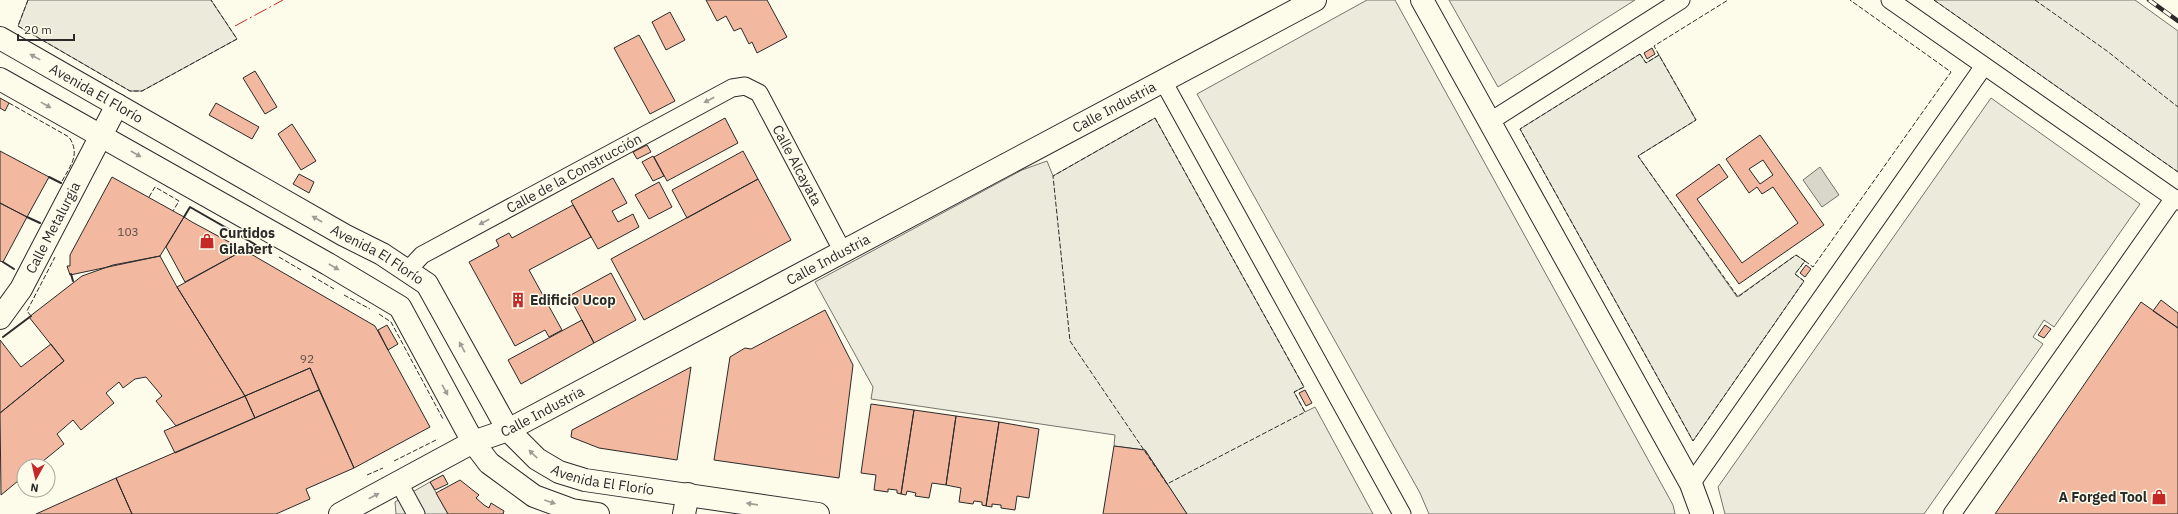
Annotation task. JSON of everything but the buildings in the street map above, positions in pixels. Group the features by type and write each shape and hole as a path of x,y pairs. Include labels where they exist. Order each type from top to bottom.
{"main road":[{"name":"Calle Industria","path":"340,514 473,442 508,430 842,250 1315,0"},
{"path":"1422,0 1691,484 1702,514"},
{"name":"Avenida El Florío","path":"0,38 408,270 427,284 508,430 537,459 559,472 585,480 686,504 818,514"},
{"path":"0,79 102,135 400,307 473,442 489,463 534,496 572,510 598,514"},
{"name":"Calle Metalurgia","path":"0,318 21,289 117,105"},
{"path":"390,300 408,270"}],"street":[{"path":"1489,122 1681,0"},
{"path":"1890,0 2176,200 1952,514"},
{"path":"1691,484 1984,66"},
{"path":"1163,81 1402,514"},
{"name":"Calle Alcayata","path":"745,86 758,93 842,250"},
{"name":"Calle de la Construcción","path":"408,270 422,255 726,91 745,86"},
{"path":"399,483 416,514"}],"shaded area":[{"path":"28,0 211,0 237,39 142,91 130,91 18,26"},
{"path":"1367,0 1395,0 1673,505 1675,514 1429,514 1420,493 1197,94"},
{"path":"1449,0 1635,0 1498,87"},
{"path":"1934,0 2135,0 2178,31 2178,172"},
{"path":"1640,54 1646,63 1659,55 1696,120 1638,156 1737,297 1796,255 1805,261 1795,274 1804,281 1693,441 1520,129"},
{"path":"1991,98 2140,204 2054,327 2044,320 2033,337 2043,344 1924,514 1725,514 1718,487"},
{"path":"1155,118 1304,387 1294,392 1305,412 1315,407 1373,514 1187,514 1145,450 1114,446 1115,435 871,399 873,387 815,282 1022,170 1047,161 1053,176"},
{"path":"1820,167 1839,195 1822,207 1803,180"},
{"path":"430,482 448,514 396,514 395,502"}],"railway":[{"path":"2149,0 2178,21"}],"fence":[{"path":"28,0 18,26 130,91 142,91 237,39 211,0"},
{"path":"1659,55 1654,46 1728,0"},
{"path":"1805,261 1813,267 1951,72 1850,0"},
{"path":"1934,0 2178,172"},
{"path":"2035,0 2107,51 2178,107"},
{"path":"1640,54 1646,63 1659,55 1696,120 1638,156 1738,297 1796,255 1805,261 1795,274 1804,281 1693,441 1520,129 1640,54"},
{"path":"9,103 69,137 74,149 74,155 71,166 61,183"},
{"path":"1155,118 1304,387 1294,392 1305,412 1167,484 1070,341 1053,176 1155,118"},
{"path":"149,197 155,187 179,201 173,211"},
{"path":"256,245 268,251"},
{"path":"31,316 27,311 55,257"},
{"path":"279,257 301,270"},
{"path":"312,276 334,289"},
{"path":"344,295 370,309"},
{"path":"379,314 391,322 443,419"},
{"path":"394,461 438,439"},
{"path":"367,475 383,468"}],"wall":[{"path":"49,177 61,183"},
{"path":"184,217 190,207 256,245 244,250"},
{"path":"27,217 40,223"},
{"path":"3,262 14,269"},
{"path":"71,274 73,281"},
{"path":"3,337 31,316"}],"power":[{"path":"235,26 283,0"}],"place":[{"name":"Curtidos Gilabert","path":"207,241"},
{"name":"Edificio Ucop","path":"518,300"},
{"name":"A Forged Tool","path":"2159,497"}]}
